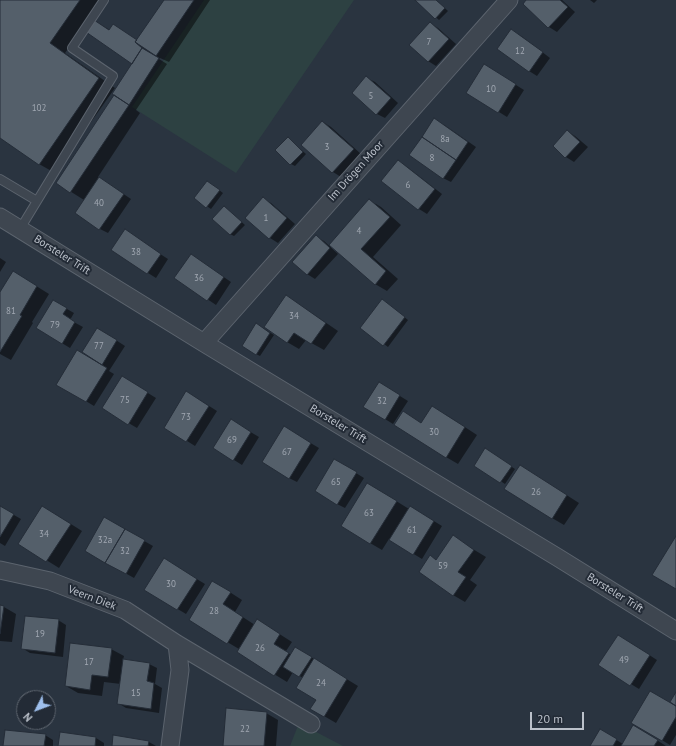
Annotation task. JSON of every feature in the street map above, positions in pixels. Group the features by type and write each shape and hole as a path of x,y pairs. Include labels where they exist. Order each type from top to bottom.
{"street":[{"name":"Im Drögen Moor","path":"204,343 509,0"},
{"name":"Borsteler Trift","path":"0,217 676,631"},
{"name":"Veern Diek","path":"0,570 50,581 125,610 177,644 310,724"},
{"path":"170,746 180,670 177,644"}],"lane":[{"path":"20,230 113,76 72,48 104,0"},
{"path":"0,179 37,201"}],"green space":[{"path":"204,0 354,0 236,173 132,107"},
{"path":"299,723 343,746 290,746"}],"building":[{"path":"0,0 80,0 50,43 99,78 39,165 0,138"},
{"path":"164,0 194,0 156,56 135,42"},
{"path":"415,0 436,0 445,8 435,19"},
{"path":"526,0 560,0 568,7 548,28 523,4"},
{"path":"94,20 109,30 113,24 137,40 135,42 142,48 132,64 86,32"},
{"path":"430,22 449,39 428,62 409,45"},
{"path":"511,29 543,52 529,72 497,49"},
{"path":"142,48 159,58 129,105 112,94"},
{"path":"484,64 516,84 498,113 466,93"},
{"path":"366,76 391,98 376,115 352,93"},
{"path":"114,95 129,105 70,193 56,183"},
{"path":"434,118 468,142 456,160 422,137"},
{"path":"322,121 354,149 332,173 301,145"},
{"path":"567,130 580,142 565,158 553,146"},
{"path":"288,137 303,152 290,165 275,150"},
{"path":"422,137 456,160 443,179 409,155"},
{"path":"398,160 435,189 418,210 381,181"},
{"path":"99,177 124,194 99,230 75,213"},
{"path":"207,181 220,190 206,208 194,198"},
{"path":"263,197 287,218 269,239 245,218"},
{"path":"369,199 390,217 361,249 386,271 375,285 329,245"},
{"path":"224,206 242,222 230,235 212,219"},
{"path":"125,229 161,254 147,274 111,250"},
{"path":"316,235 330,248 307,275 292,262"},
{"path":"191,254 224,277 207,301 174,278"},
{"path":"13,271 37,286 20,315 22,316 0,352 0,292"},
{"path":"286,295 326,323 311,344 294,333 287,343 264,327"},
{"path":"382,299 405,317 383,346 360,328"},
{"path":"53,300 67,308 63,314 75,322 62,344 36,328"},
{"path":"256,323 270,333 256,355 242,346"},
{"path":"97,328 117,340 102,365 82,352"},
{"path":"77,350 107,368 86,402 56,385"},
{"path":"122,376 148,392 128,425 102,408"},
{"path":"379,382 400,395 385,420 363,407"},
{"path":"186,391 209,406 186,442 164,428"},
{"path":"432,406 465,427 446,458 394,425 403,411 421,423"},
{"path":"231,419 251,432 233,461 213,448"},
{"path":"284,426 311,443 289,479 262,462"},
{"path":"485,448 512,466 500,483 474,466"},
{"path":"334,459 357,472 337,505 315,491"},
{"path":"520,465 567,495 552,519 504,489"},
{"path":"367,483 397,501 370,544 341,526"},
{"path":"0,506 14,514 0,537"},
{"path":"42,506 71,524 46,562 18,544"},
{"path":"410,506 434,521 413,555 389,540"},
{"path":"104,517 125,529 105,563 85,551"},
{"path":"125,529 145,540 126,574 105,563"},
{"path":"453,535 474,550 458,572 466,577 453,596 419,572 430,555 436,560"},
{"path":"676,536 676,589 652,575"},
{"path":"164,558 197,579 177,610 144,590"},
{"path":"212,581 231,592 223,604 243,617 227,644 189,620"},
{"path":"0,605 4,606 0,634"},
{"path":"25,616 59,619 55,653 21,649"},
{"path":"257,619 280,634 274,644 289,653 274,676 237,652"},
{"path":"618,635 650,655 630,686 598,665"},
{"path":"70,643 112,648 108,677 92,675 90,690 65,686"},
{"path":"295,647 312,657 299,677 283,667"},
{"path":"314,658 347,679 324,717 310,709 316,700 296,688"},
{"path":"123,659 150,663 147,681 154,683 151,709 117,704"},
{"path":"650,691 676,706 676,717 662,741 631,723"},
{"path":"676,692 676,706 670,702"},
{"path":"226,708 267,712 264,746 223,746"},
{"path":"633,725 658,740 654,746 621,746"},
{"path":"600,729 617,739 613,746 590,746"},
{"path":"5,730 46,734 44,746 3,746"},
{"path":"60,732 96,737 95,746 58,746"},
{"path":"113,735 149,741 148,746 112,746"}]}
